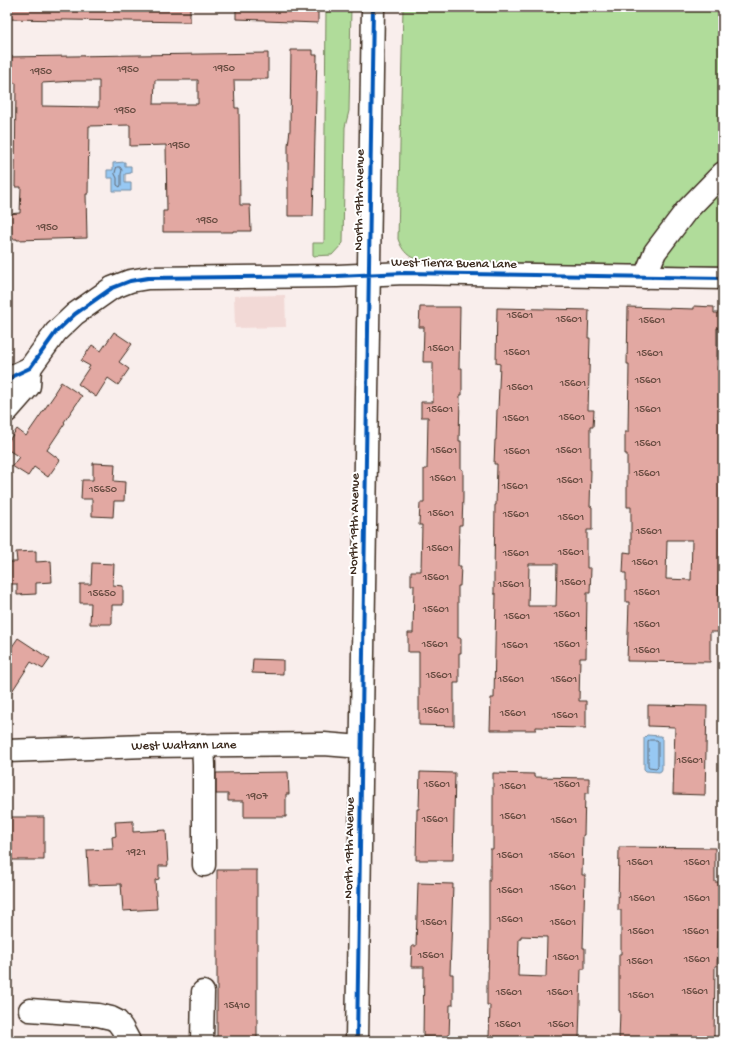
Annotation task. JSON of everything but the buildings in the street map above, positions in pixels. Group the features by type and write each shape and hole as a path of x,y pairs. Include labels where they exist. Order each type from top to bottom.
{"street":[{"name":"North 19th Avenue","path":"357,1041 373,7"},
{"path":"645,277 655,252 686,211 723,173"},
{"name":"West Tierra Buena Lane","path":"30,368 56,332 75,314 112,288 130,281 148,278 405,273 723,278"},
{"path":"7,383 13,376 30,368 29,386 7,410"},
{"name":"West Waltann Lane","path":"7,751 203,745 324,744 361,747"},
{"path":"203,745 204,865"},
{"path":"202,992 202,1041"},
{"path":"30,1010 98,1014 111,1018 117,1021 129,1041"}],"shaded area":[{"path":"285,295 286,327 235,328 234,296"}],"green space":[{"path":"326,7 351,7 349,111 345,127 343,243 332,255 313,256 313,243 324,243"},
{"path":"403,7 723,7 723,266 430,262 419,260 406,253 400,245 398,239"}],"water":[{"path":"125,162 125,166 131,166 131,173 125,174 125,183 131,183 131,191 113,191 113,178 107,178 107,170 113,170 113,163"},
{"path":"647,735 662,737 662,769 659,772 646,771 644,769 644,738"}],"cycle path":[{"path":"357,1041 373,7"},
{"path":"7,383 13,376 30,368 56,332 75,314 112,288 130,281 148,278 337,276 405,273 723,278"}]}
